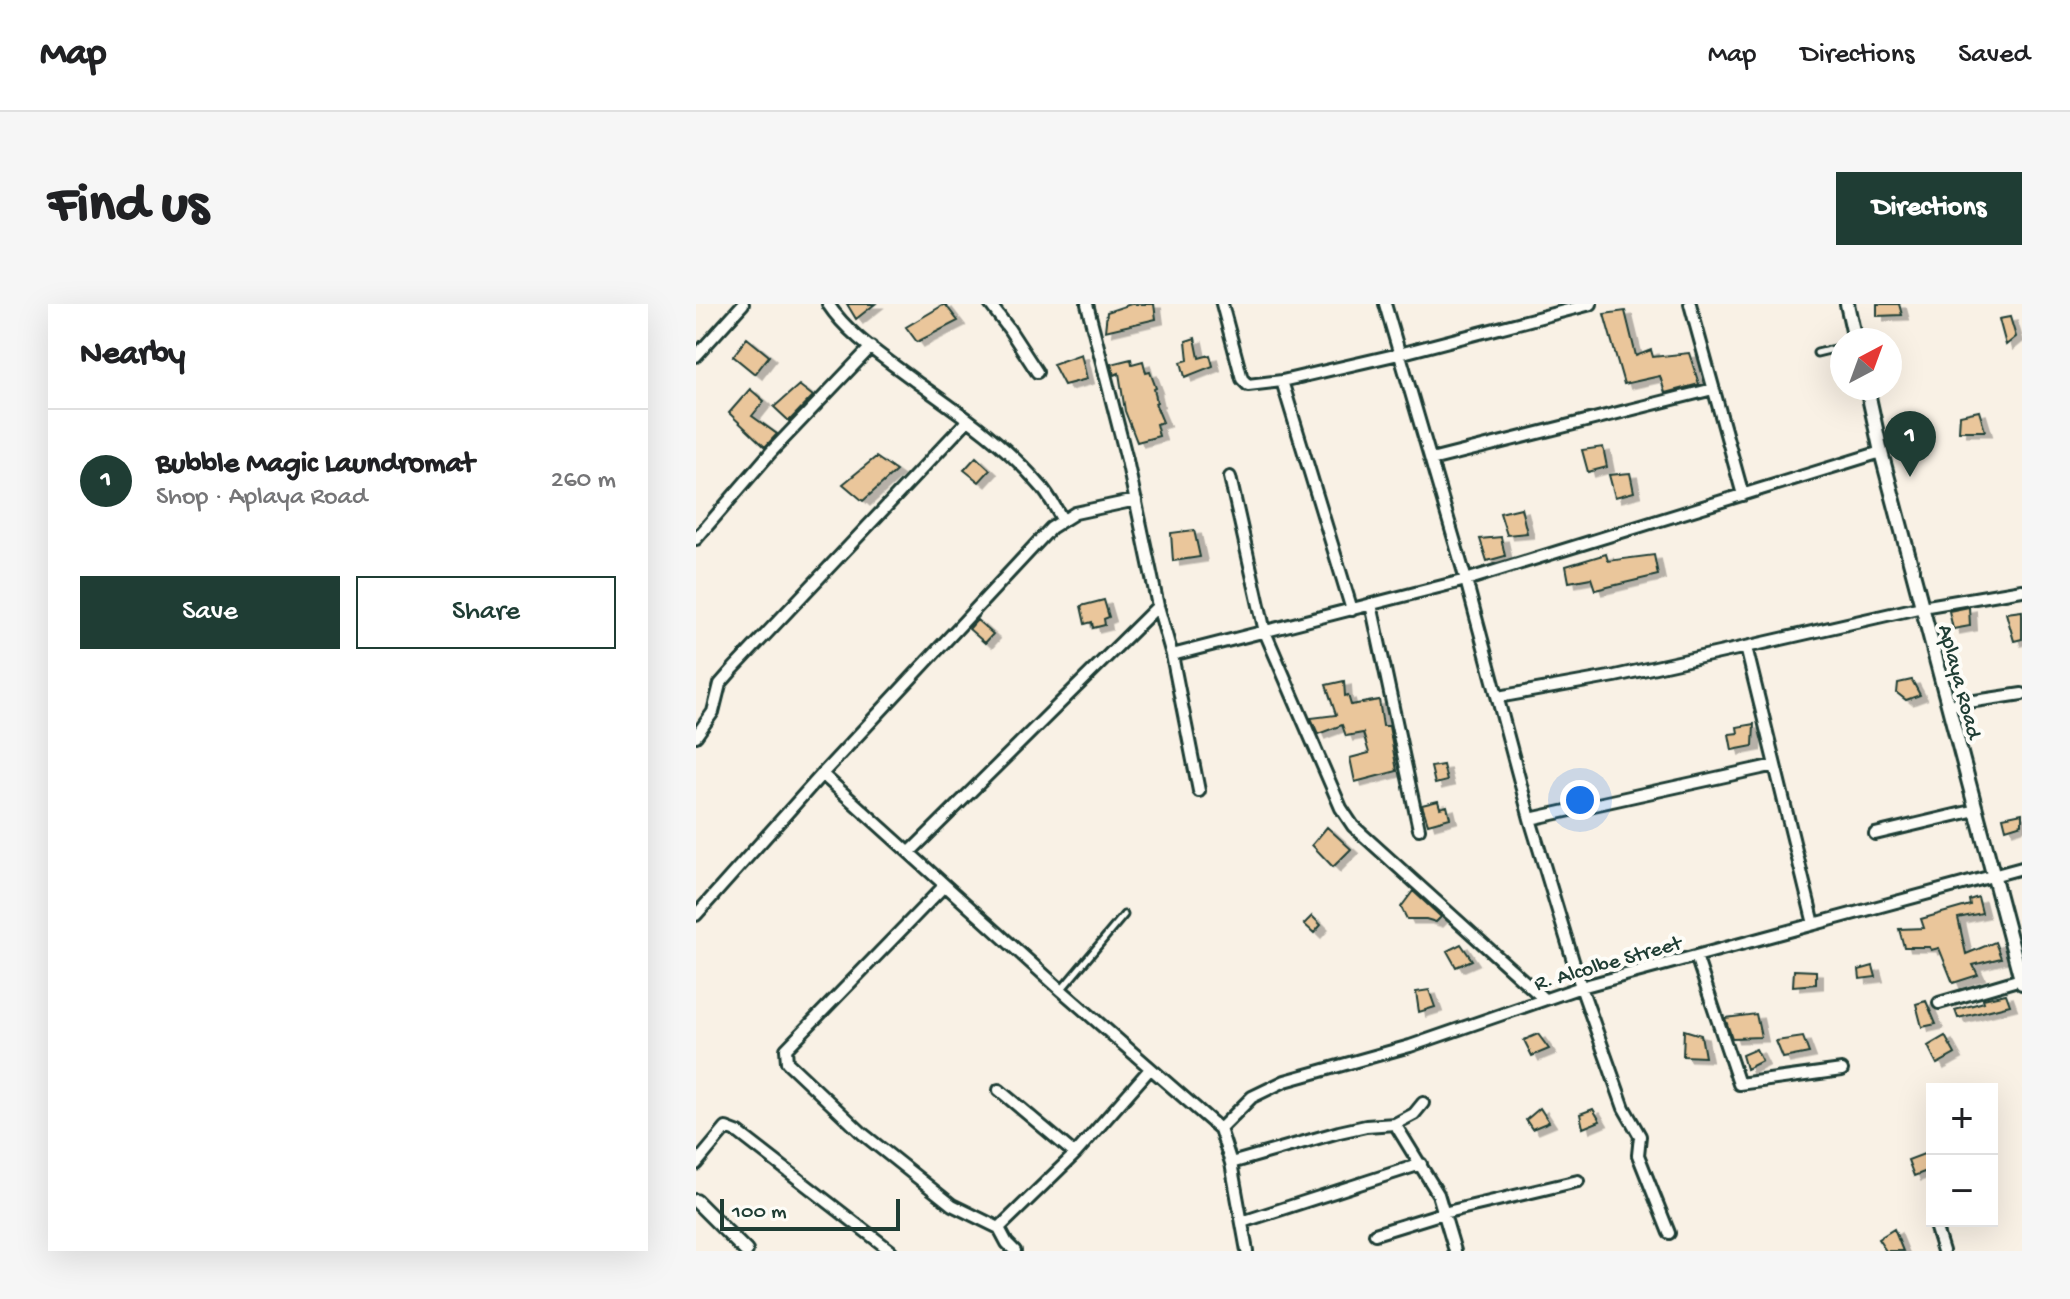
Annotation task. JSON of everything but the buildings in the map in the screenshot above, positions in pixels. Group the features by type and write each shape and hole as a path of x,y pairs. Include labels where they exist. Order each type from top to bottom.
{"street":[{"path":"696,356 743,304"},
{"path":"828,304 841,321 871,347 1015,459 1040,484 1062,519"},
{"path":"990,304 1037,372"},
{"path":"1087,304 1172,655 1199,791"},
{"path":"1222,304 1242,379 1248,385 1282,381 1399,354 1591,304"},
{"path":"1385,304 1466,580 1530,819 1581,987 1624,1108 1640,1136 1638,1155 1669,1233"},
{"path":"1690,304 1743,495"},
{"path":"1847,304 1852,328"},
{"path":"696,539 771,452 871,347"},
{"path":"1282,381 1352,610"},
{"path":"1431,460 1713,389"},
{"name":"Aplaya Road","path":"1870,400 1993,875 2017,942 2022,981"},
{"path":"696,736 713,712 718,690 727,676 968,420"},
{"path":"1172,655 1466,580 1881,452"},
{"path":"1230,477 1265,632 1332,789 1348,819 1544,999"},
{"path":"696,915 822,774 1062,519 1089,509 1136,500"},
{"path":"1498,697 1746,647 1922,607 2022,590"},
{"path":"1371,604 1419,829"},
{"path":"910,852 1158,606"},
{"path":"1746,647 1814,924"},
{"path":"1948,705 2022,694"},
{"path":"1530,819 1775,765"},
{"path":"822,774 1220,1129 1231,1163 1247,1251"},
{"path":"1875,834 1976,810"},
{"name":"R. Alcolbe Street","path":"1220,1129 1257,1093 1285,1081 1410,1046 1581,987 2022,868"},
{"path":"945,885 786,1049 787,1062 863,1134 952,1205 999,1228 1007,1248"},
{"path":"1696,956 1739,1084 1842,1070"},
{"path":"1939,1003 2022,981"},
{"path":"999,1228 1075,1154 1150,1069"},
{"path":"999,1090 1075,1154"},
{"path":"1231,1163 1339,1132 1395,1124 1414,1114 1423,1103"},
{"path":"1395,1124 1438,1194 1455,1251"},
{"path":"696,1164 726,1128 739,1133 891,1251"},
{"path":"1242,1222 1421,1164"},
{"path":"1375,1234 1443,1213 1578,1181"},
{"path":"696,1201 746,1251"},
{"path":"1936,1227 1943,1251"}],"lane":[{"path":"1817,353 1830,350"},
{"path":"1061,990 1124,915"}],"place":[{"name":"Bubble Magic Laundromat","path":"1910,477"}]}
